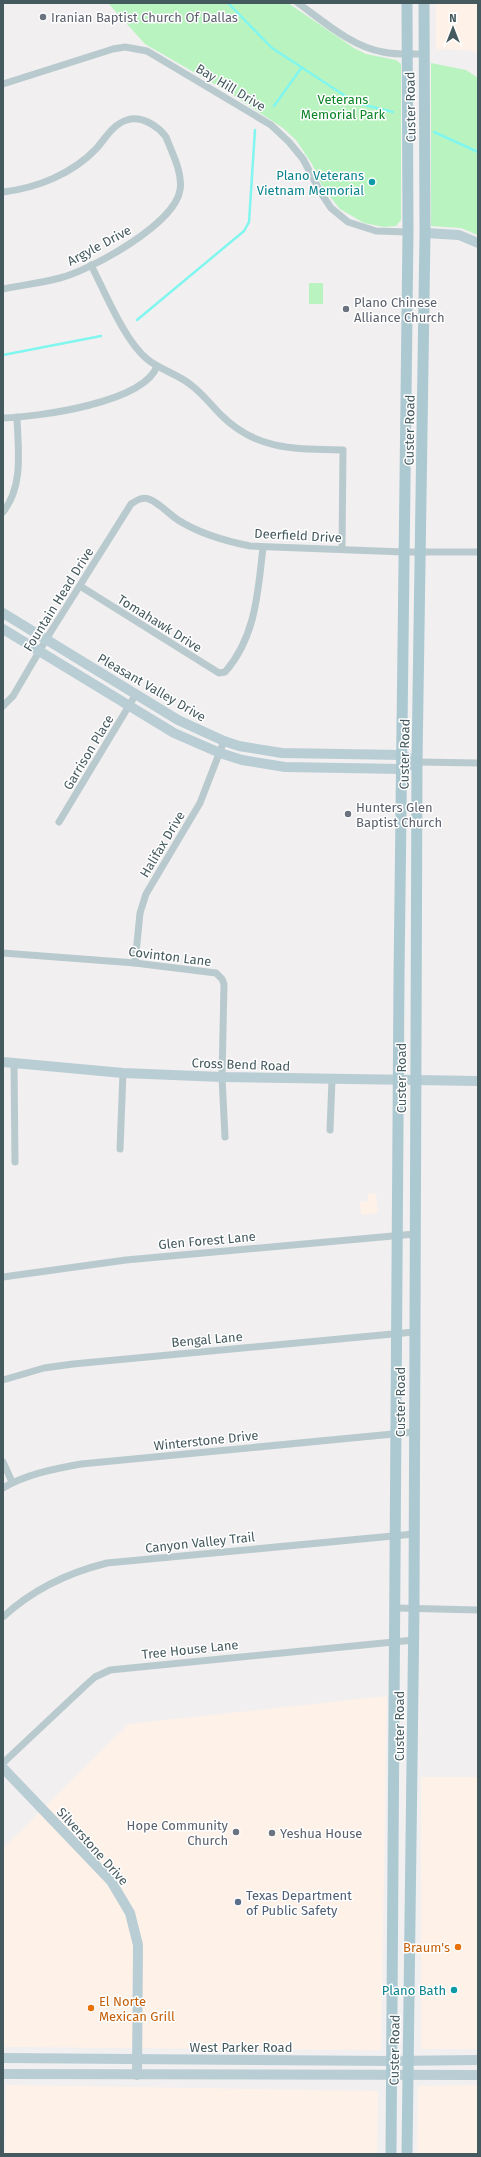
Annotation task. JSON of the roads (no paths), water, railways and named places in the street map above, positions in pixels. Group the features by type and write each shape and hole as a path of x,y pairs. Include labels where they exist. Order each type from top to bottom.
{"main road":[{"name":"Custer Road","path":"391,2154 396,1641 398,1080 408,232 407,3"},
{"name":"Custer Road","path":"407,2154 414,1640 415,1080 417,762 425,233 424,3"},
{"path":"408,232 425,233"}],"street":[{"path":"298,3 351,39 368,48 382,52 424,54"},
{"name":"Bay Hill Drive","path":"3,84 113,49 140,49 270,124 290,142 303,159 321,193 331,208 348,222 376,231 408,232"},
{"name":"Argyle Drive","path":"3,192 26,188 64,173 87,158 117,125 127,119 144,120 162,132 180,175 180,193 170,209 148,230 124,248 91,265 59,278 3,289"},
{"path":"425,233 459,235 478,242"},
{"path":"91,265 133,344 146,358 157,366 190,384 236,428 253,438 287,448 343,450 342,549"},
{"path":"3,418 47,414 83,407 112,398 134,388 149,378 157,366"},
{"path":"3,512 9,504 16,488 17,417"},
{"name":"Deerfield Drive","path":"131,504 138,499 151,500 179,520 201,532 225,541 263,547 404,552 478,552"},
{"name":"Fountain Head Drive","path":"3,706 13,696 39,650 131,504"},
{"name":"Tomahawk Drive","path":"80,586 219,673 225,672 249,631 255,613 263,547"},
{"name":"Pleasant Valley Drive","path":"3,613 178,720 224,741 262,750 296,754 402,755 417,762"},
{"name":"Pleasant Valley Drive","path":"3,629 174,733 220,753 242,760 296,768 402,768 417,762 478,763"},
{"name":"Garrison Place","path":"59,822 136,694"},
{"name":"Halifax Drive","path":"135,963 140,913 146,894 200,803 224,741"},
{"path":"296,754 296,768"},
{"name":"Covinton Lane","path":"3,953 135,963 216,973 222,979 224,993 222,1077 225,1137"},
{"name":"Cross Bend Road","path":"3,1062 123,1073 222,1077 332,1080 478,1081"},
{"path":"14,1063 15,1162"},
{"path":"120,1149 123,1073"},
{"path":"330,1130 332,1080"},
{"name":"Glen Forest Lane","path":"3,1277 126,1260 398,1234 415,1234"},
{"name":"Bengal Lane","path":"3,1380 44,1368 73,1364 414,1332"},
{"name":"Winterstone Drive","path":"3,1488 12,1482 41,1472 81,1464 414,1432"},
{"path":"3,1462 12,1482"},
{"name":"Canyon Valley Trail","path":"3,1617 26,1597 49,1583 75,1572 107,1563 396,1534 414,1534"},
{"path":"396,1608 478,1610"},
{"name":"Tree House Lane","path":"3,1763 86,1685 110,1670 414,1640"},
{"name":"Silverstone Drive","path":"3,1768 111,1881 130,1913 138,1945 138,2075"},
{"name":"West Parker Road","path":"3,2058 392,2061 478,2060"},
{"path":"49,2058 49,2074"},
{"path":"271,2060 271,2076"},
{"path":"3,2074 271,2076 478,2075"}],"waterway":[{"path":"228,3 272,48 356,103 393,112"},
{"path":"274,106 302,67"},
{"path":"137,320 244,231 249,222 255,130"},
{"path":"434,132 478,152"},
{"path":"3,355 101,336"}],"place":[{"name":"Iranian Baptist Church Of Dallas","path":"43,17"},
{"name":"Plano Veterans Vietnam Memorial","path":"372,182"},
{"name":"Plano Chinese Alliance Church","path":"346,309"},
{"name":"Hunters Glen Baptist Church","path":"348,814"},
{"name":"Hope Community Church","path":"236,1832"},
{"name":"Yeshua House","path":"272,1833"},
{"name":"Texas Department of Public Safety","path":"238,1902"},
{"name":"Braum's","path":"458,1947"},
{"name":"Plano Bath","path":"454,1990"},
{"name":"El Norte Mexican Grill","path":"91,2008"}],"park label":[{"name":"Veterans Memorial Park","path":"343,106"}]}
